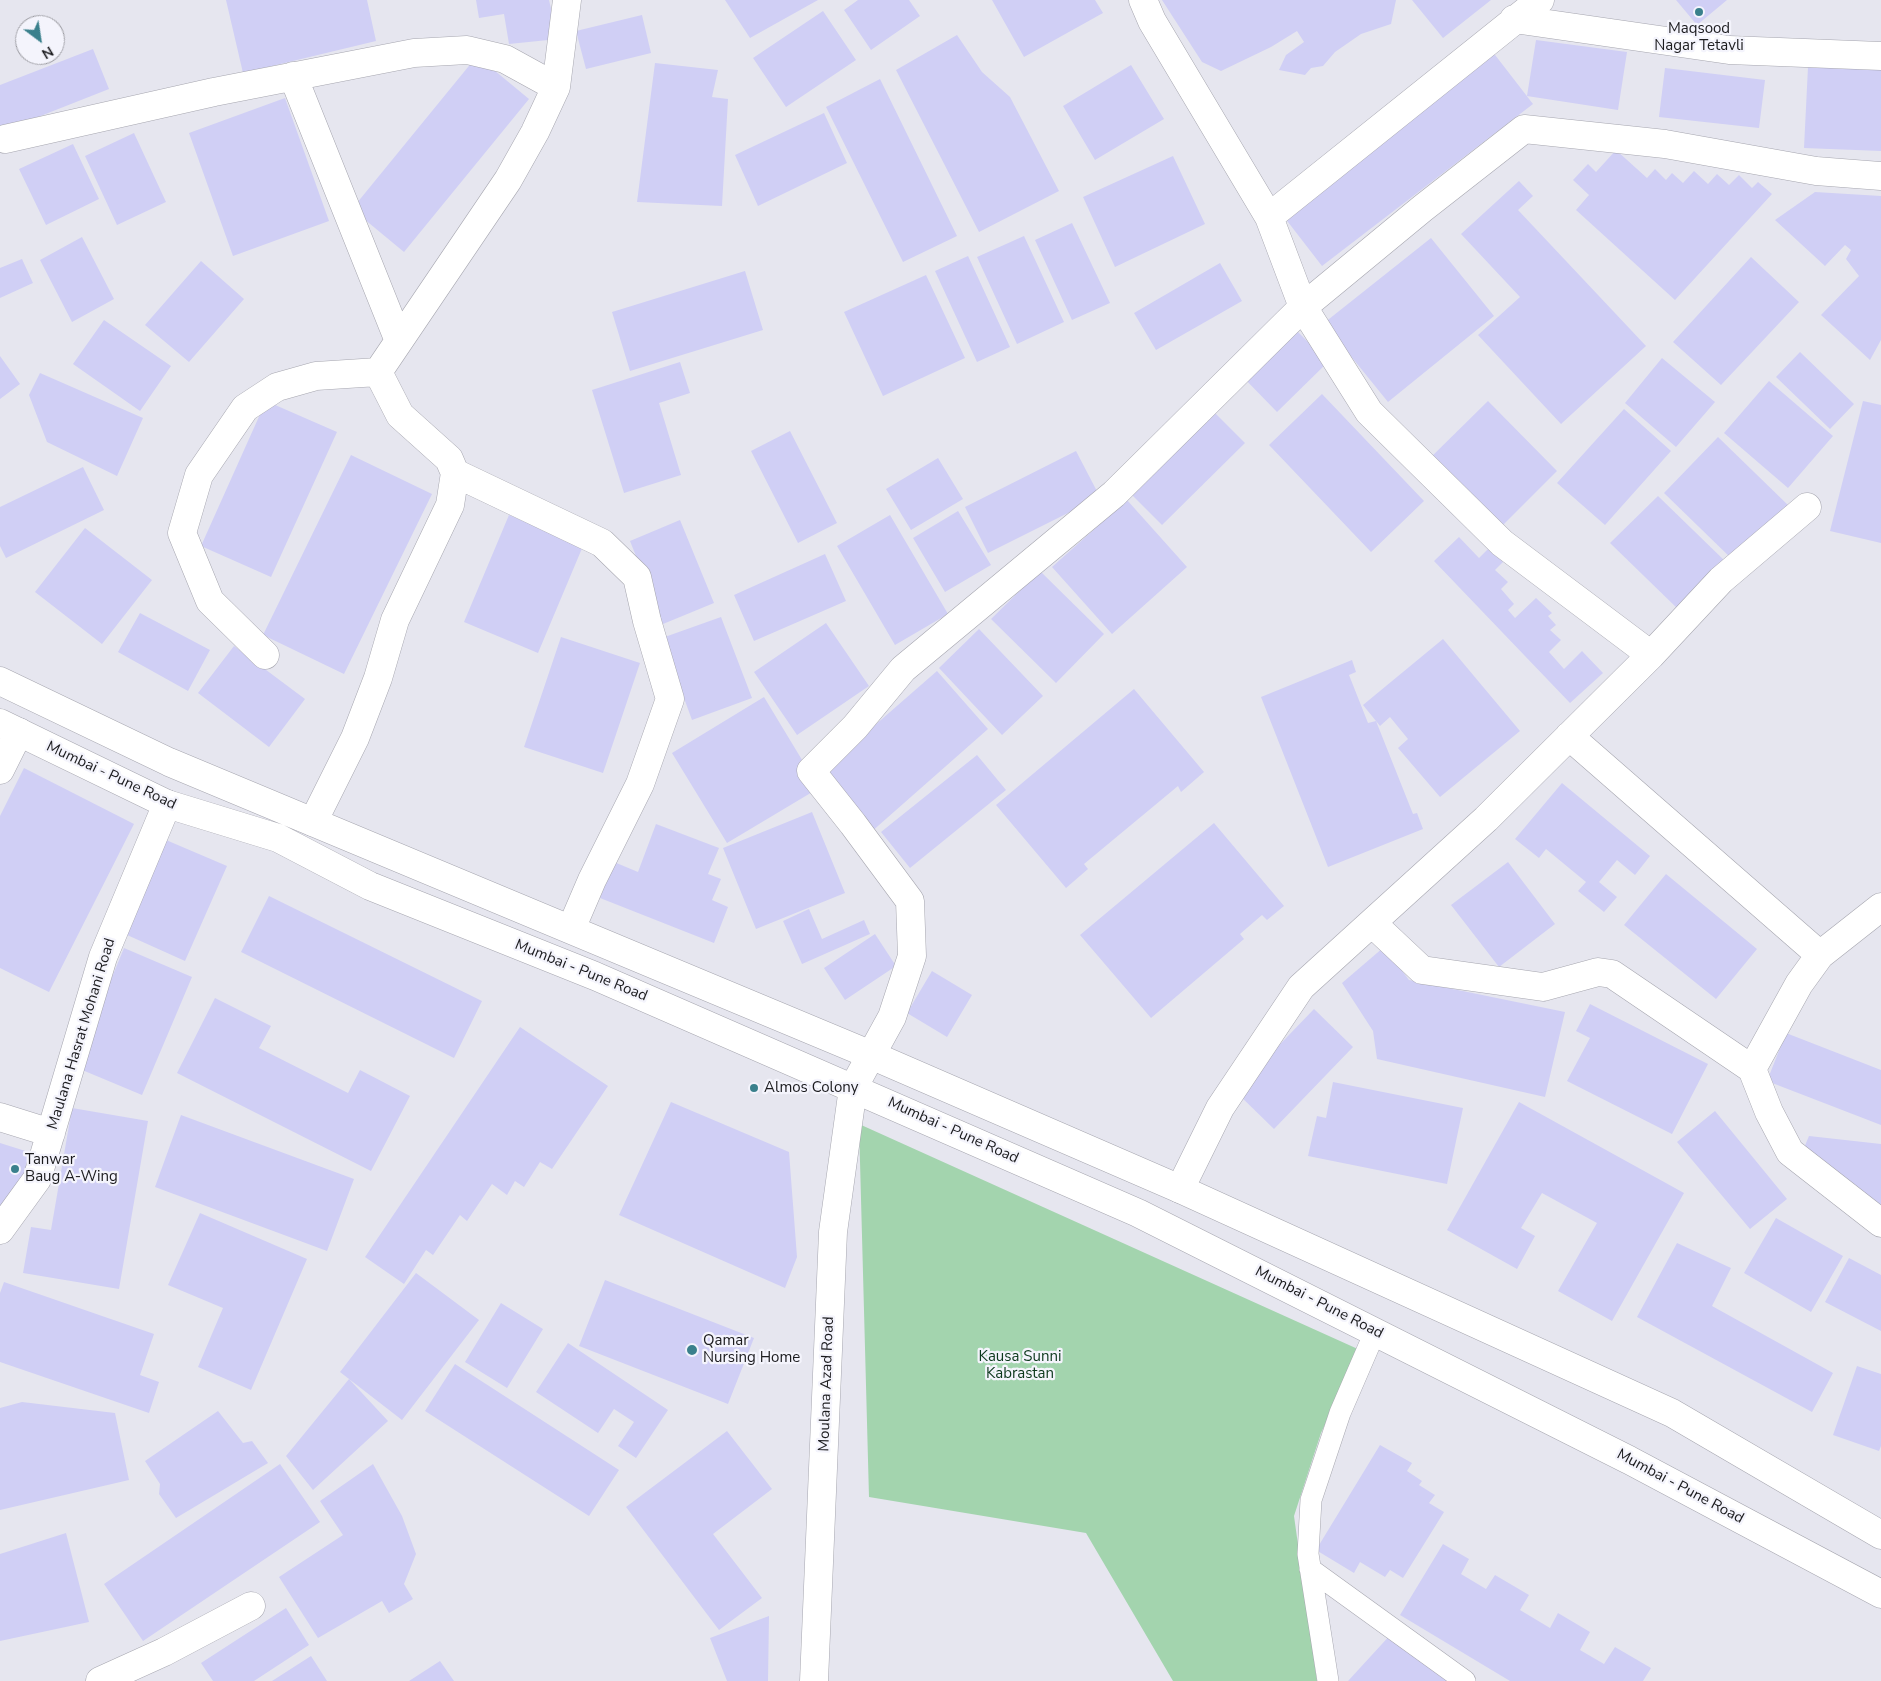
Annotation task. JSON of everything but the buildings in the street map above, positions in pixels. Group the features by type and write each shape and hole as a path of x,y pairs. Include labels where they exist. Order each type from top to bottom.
{"street":[{"path":"378,372 508,180 535,132 556,87 566,0"},
{"path":"1143,0 1152,21 1270,216 1304,307 1369,412 1502,543 1651,655"},
{"path":"1270,216 1540,0"},
{"path":"1514,19 1729,50 1881,56"},
{"path":"5,139 293,76 414,53 467,50 505,59 556,87"},
{"path":"293,76 399,341"},
{"path":"853,1088 892,1017 912,956 910,901 854,824 811,771 855,727 903,669 1114,494 1304,307 1423,208 1524,129 1665,144 1816,171 1881,176"},
{"path":"313,822 355,738 378,678 395,620 450,505 455,473 449,459 400,415 378,372"},
{"path":"265,655 210,601 182,533 199,474 245,408 278,387 316,376 378,372"},
{"path":"455,473 602,543 637,577 647,621 670,699 640,784 592,880 571,930"},
{"path":"1180,1189 1220,1108 1301,987 1486,819 1651,655 1721,580 1807,507"},
{"path":"0,680 170,762 871,1056 1180,1189 1672,1413 1881,1535"},
{"path":"0,770 10,728"},
{"name":"Mumbai - Pune Road","path":"10,728 167,804 278,838 370,886 595,976 1138,1213 1629,1460 1881,1594"},
{"path":"1570,736 1820,955"},
{"name":"Maulana Hasrat Mohani Road","path":"0,1230 38,1179 103,957 167,804"},
{"path":"1752,1069 1799,984 1820,955 1881,907"},
{"path":"1372,923 1422,970 1543,987 1598,972 1612,974 1752,1069 1770,1112 1790,1152 1881,1223"},
{"name":"Moulana Azad Road","path":"814,1681 833,1232 853,1088"},
{"path":"0,1118 51,1134"},
{"path":"100,1681 164,1652 251,1606"}],"lane":[{"path":"1328,1681 1308,1554 1311,1500 1340,1413 1375,1332"},
{"path":"1310,1569 1465,1681"}],"green space":[{"name":"Kausa Sunni Kabrastan","path":"859,1124 1360,1350 1321,1433 1294,1516 1317,1681 1173,1681 1086,1533 869,1497"}],"place":[{"name":"Maqsood Nagar Tetavli","path":"1699,12"},
{"name":"Almos Colony","path":"754,1088"},
{"name":"Tanwar Baug A-Wing","path":"15,1169"},
{"name":"Qamar Nursing Home","path":"692,1350"}]}
